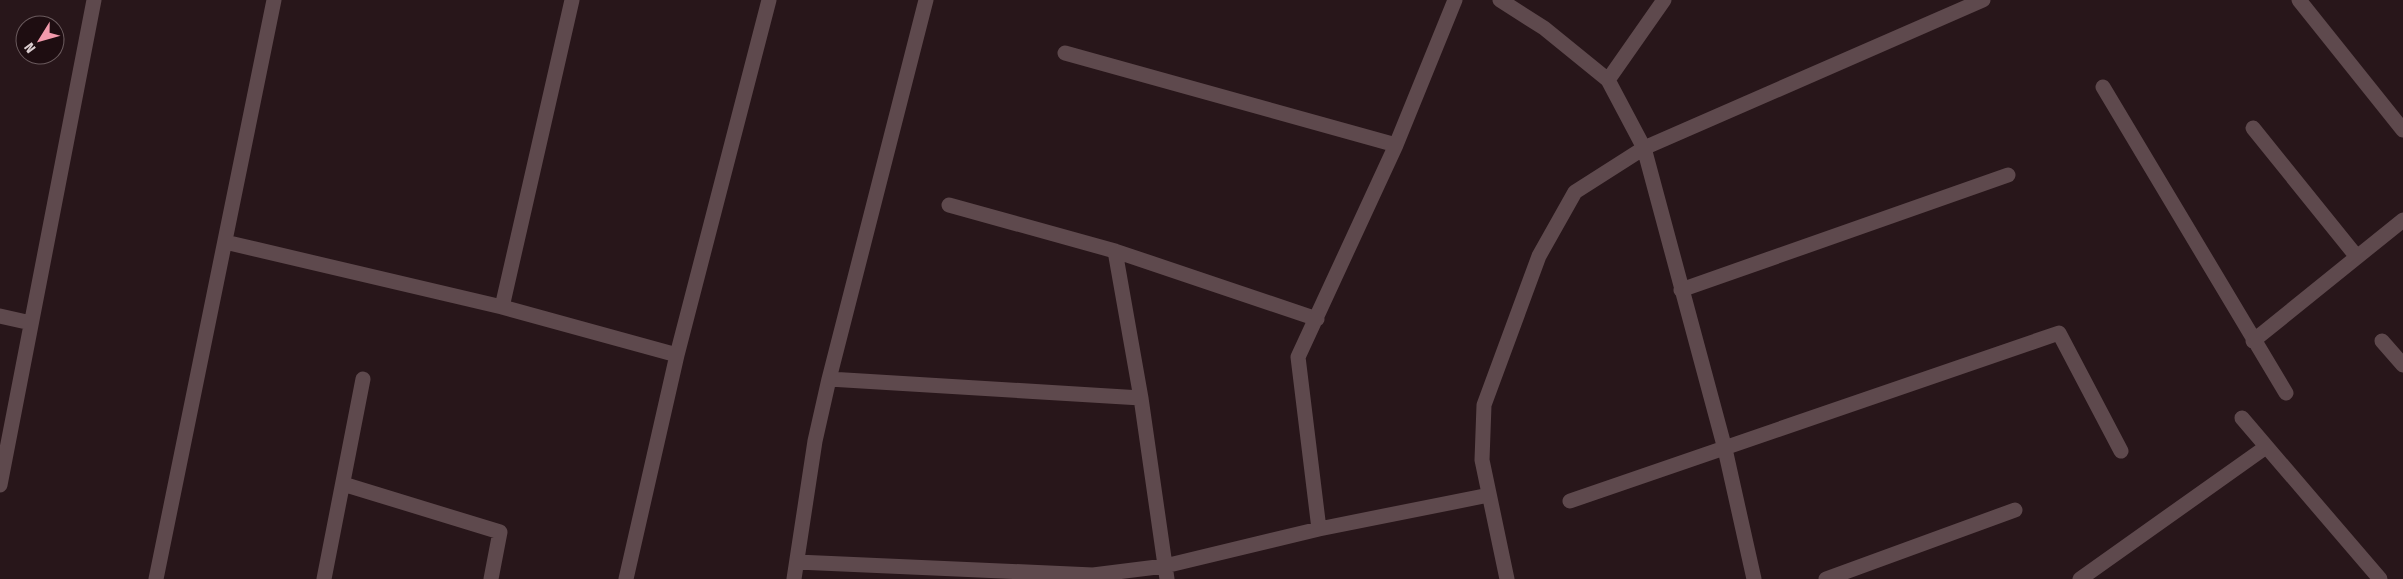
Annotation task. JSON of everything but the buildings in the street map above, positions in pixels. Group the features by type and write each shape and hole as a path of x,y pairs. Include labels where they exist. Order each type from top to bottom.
{"street":[{"path":"0,485 94,0"},
{"path":"156,579 274,0"},
{"path":"502,307 572,0"},
{"path":"626,579 677,354 770,0"},
{"path":"794,579 815,441 829,378 926,0"},
{"path":"1319,529 1298,358 1396,144 1455,0"},
{"path":"1500,0 1544,28 1608,80 1644,148 1725,449 1754,579"},
{"path":"1608,80 1664,0"},
{"path":"1507,579 1482,460 1484,405 1540,256 1575,192 1644,148 1964,3 1983,0"},
{"path":"2299,0 2403,130"},
{"path":"1065,53 1396,144"},
{"path":"2103,87 2253,341 2286,393"},
{"path":"2253,128 2358,257"},
{"path":"1681,290 2008,175"},
{"path":"949,204 1115,251 1317,319"},
{"path":"2253,341 2403,220"},
{"path":"224,242 502,307 677,354"},
{"path":"1115,251 1141,398 1166,572"},
{"path":"0,316 31,323"},
{"path":"1570,501 2059,333 2121,451"},
{"path":"2382,342 2403,365"},
{"path":"829,378 1141,398"},
{"path":"324,579 363,380"},
{"path":"2242,418 2380,579"},
{"path":"2080,579 2266,447"},
{"path":"343,484 500,532 491,579"},
{"path":"797,562 1093,575 1166,572 1319,529 1489,495"},
{"path":"1826,579 2015,510"}]}
